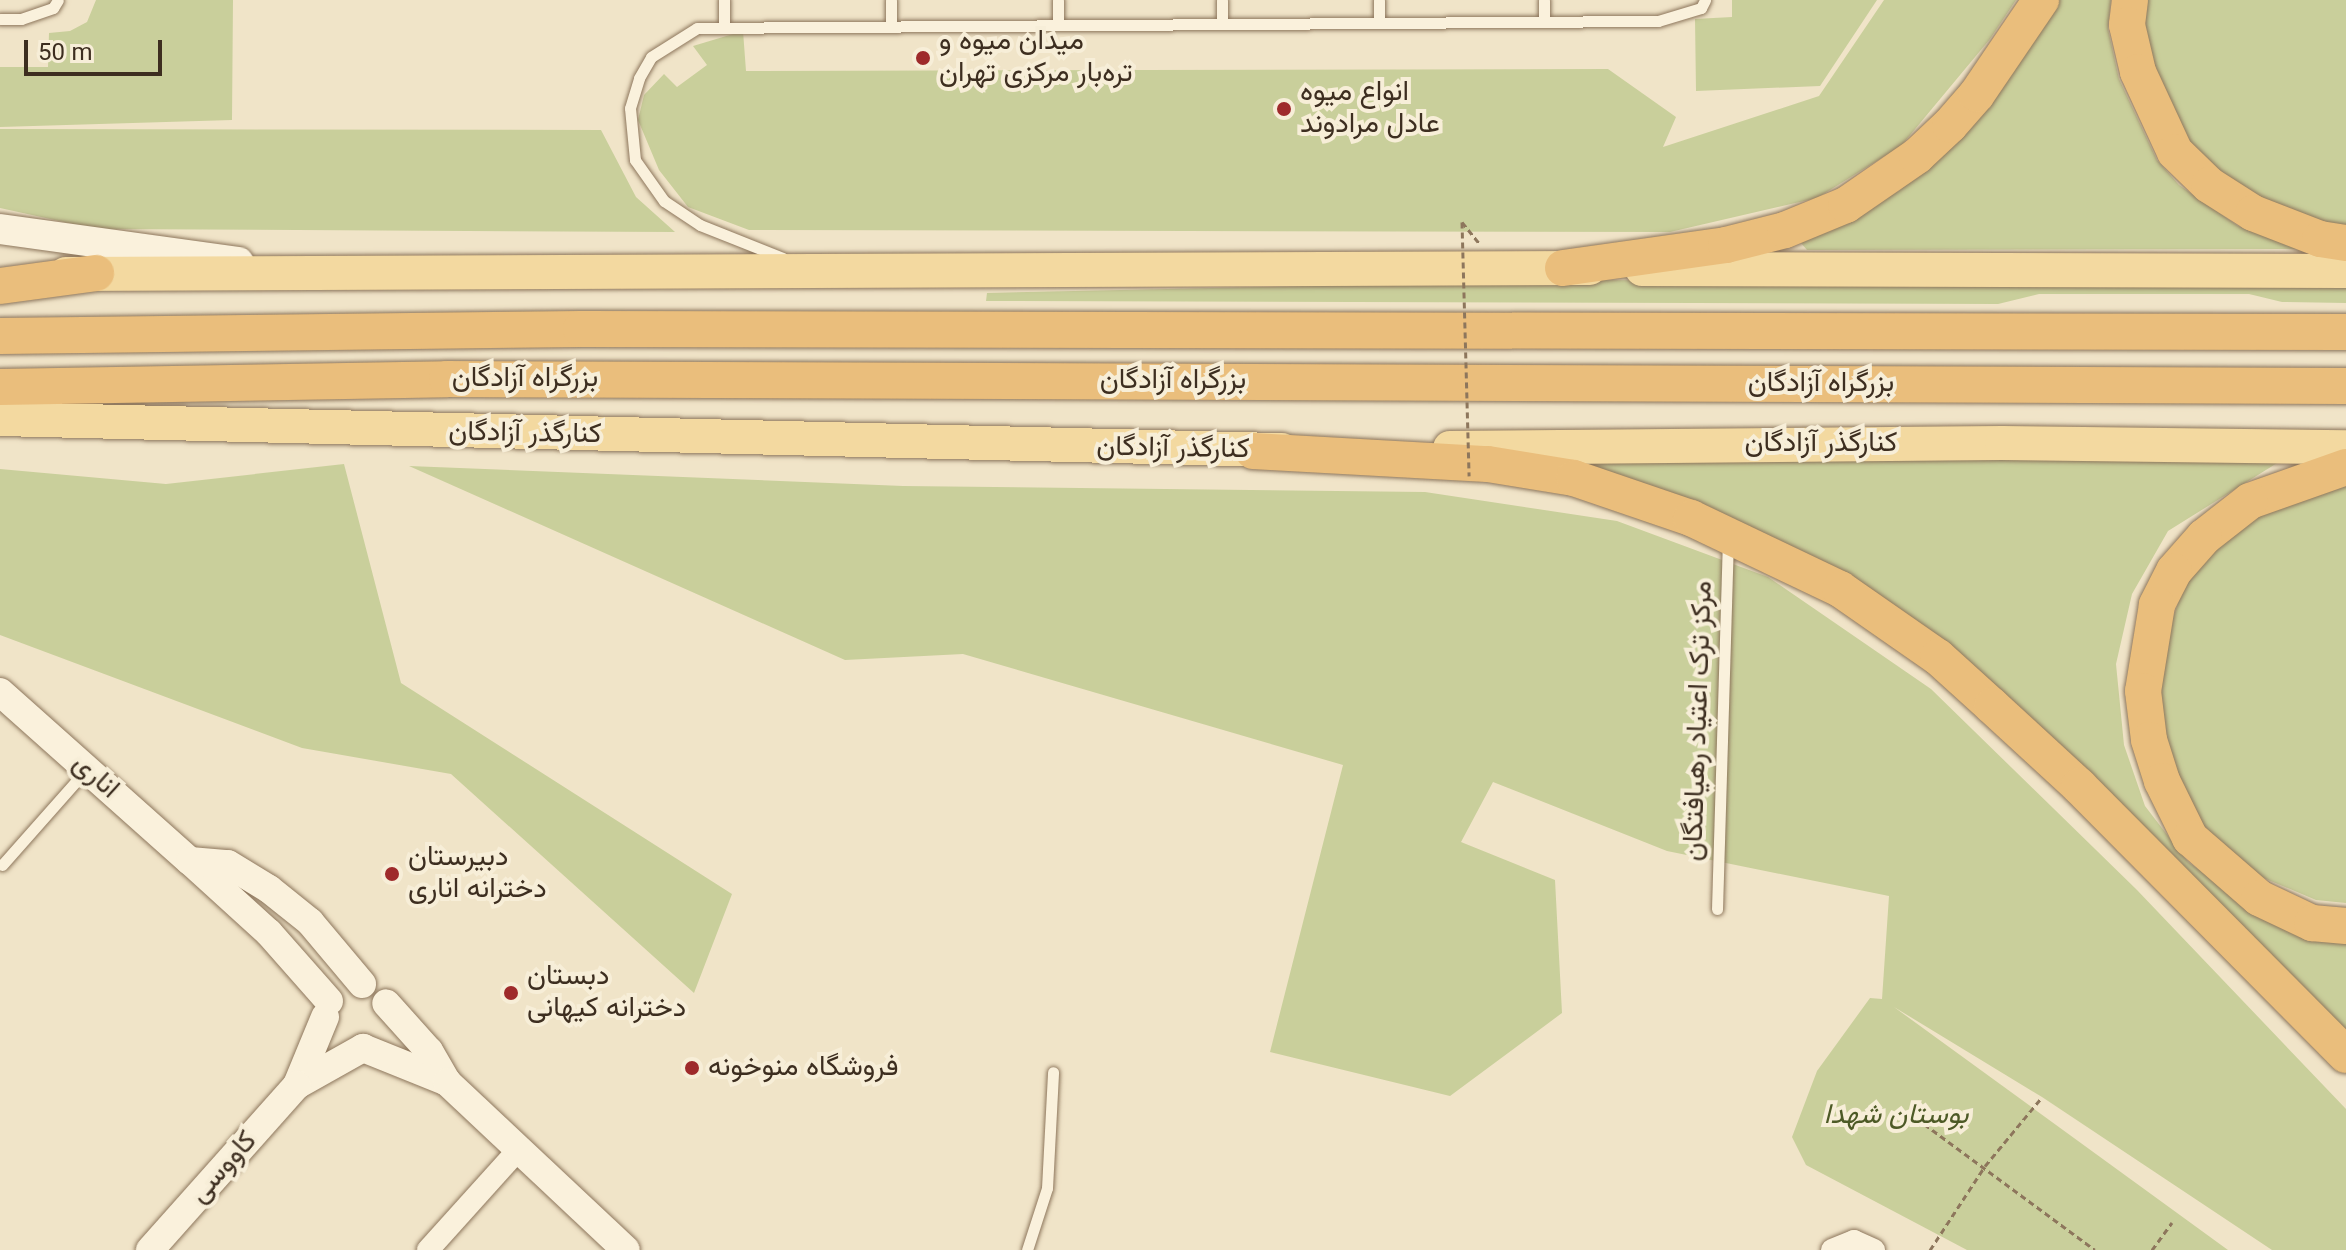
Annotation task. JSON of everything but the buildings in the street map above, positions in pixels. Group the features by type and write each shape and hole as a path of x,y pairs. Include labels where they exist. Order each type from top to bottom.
{"highway":[{"path":"1563,268 1726,245 1785,230 1846,205 1917,156 1950,125 2041,0"},
{"path":"2130,0 2127,25 2138,72 2156,121 2175,152 2209,185 2253,213 2320,239 2346,243"},
{"path":"0,286 96,273"},
{"name":"بزرگراه آزادگان","path":"0,336 581,329 2346,332"},
{"name":"بزرگراه آزادگان","path":"0,387 447,379 2346,386"},
{"path":"1253,451 1528,469 1618,491 1728,534 1840,589 1938,657 2079,786 2346,1055"},
{"path":"2346,467 2262,495 2230,514 2204,537 2174,571 2157,605 2143,691 2149,740 2162,781 2190,838 2259,898 2312,923 2346,926"}],"main road":[{"path":"0,229 312,272"},
{"path":"0,275 818,269 2346,271"},
{"name":"کنارگذر آزادگان","path":"0,419 1253,451 1741,444 2346,447"}],"street":[{"name":"اناری","path":"6,698 269,933 327,1009"},
{"path":"190,861 228,864 269,889 310,922 362,984 386,1003 429,1051 447,1082 626,1250"},
{"path":"297,1085 327,1009 342,988 362,984"},
{"path":"297,1085 363,1048 385,1031 386,1003"},
{"path":"327,1009 341,1045 363,1048 447,1082"},
{"name":"کاووسی","path":"150,1250 297,1085"},
{"path":"428,1250 519,1149"},
{"path":"1832,1250 1854,1241 1874,1250"}],"lane":[{"path":"0,19 21,19 53,8 58,0"},
{"path":"724,0 724,24"},
{"path":"891,0 891,24"},
{"path":"1058,0 1058,21"},
{"path":"1222,0 1222,21"},
{"path":"1379,0 1379,22"},
{"path":"1544,0 1544,20"},
{"path":"818,269 736,243 700,225 664,201 635,160 630,108 651,57 675,37 724,24 1658,21 1701,8 1705,0"},
{"name":"مرکز ترک اعتیاد رهیافتگان","path":"1717,909 1728,534"},
{"path":"2,865 87,769"},
{"path":"1027,1250 1047,1188 1053,1072"}],"path":[{"path":"1462,222 1469,476"},
{"path":"1930,1250 1985,1166 2042,1097"},
{"path":"1908,1112 2095,1250"},
{"path":"2152,1250 2172,1222"}],"green space":[{"path":"96,0 233,0 232,120 0,127 0,67 48,67 49,33 70,31 87,22"},
{"path":"1732,0 1877,0 1820,86 1696,91 1695,19 1732,17"},
{"path":"1884,0 2016,0 1990,39 1901,146 1817,198 1670,232 749,230 688,207 659,170 638,120 644,95 664,74 677,87 707,65 693,46 743,31 746,71 1608,69 1676,117 1663,147 1819,96"},
{"path":"2052,0 2111,0 2108,29 2119,79 2157,160 2179,185 2238,226 2300,249 1807,250 1801,243 1899,191 1980,112"},
{"path":"2143,0 2346,0 2346,228 2282,212 2240,192 2191,145 2146,60"},
{"path":"0,129 601,130 636,197 675,232 96,229 0,208"},
{"path":"1586,280 2346,284 2346,303 2282,302 2249,294 2039,294 1998,304 986,301 987,293"},
{"path":"1567,458 2282,460 2168,531 2132,594 2116,664 2124,745 2145,806 2188,862 2266,918 2346,939 2346,1049 1872,594"},
{"path":"344,464 401,683 732,894 694,993 451,774 302,748 0,635 0,469 166,484"},
{"name":"بوستان شهدا","path":"409,466 903,486 1425,492 1617,521 1768,577 1931,689 2137,890 2346,1109 2346,1250 2272,1250 2042,1097 1894,1007 2228,1250 1967,1250 1806,1165 1792,1137 1817,1071 1870,998 1882,999 1889,896 1667,851 1493,782 1461,842 1555,880 1562,1013 1450,1096 1270,1052 1343,765 963,654 845,660"},
{"path":"2346,486 2346,903 2316,900 2259,876 2217,845 2175,782 2153,676 2189,571 2249,517"}],"place":[{"name":"میدان میوه و تره‌بار مرکزی تهران","path":"923,58"},
{"name":"انواع میوه عادل مرادوند","path":"1284,109"},
{"name":"دبیرستان دخترانه اناری","path":"392,874"},
{"name":"دبستان دخترانه کیهانی","path":"511,993"},
{"name":"فروشگاه منوخونه","path":"692,1068"}]}
